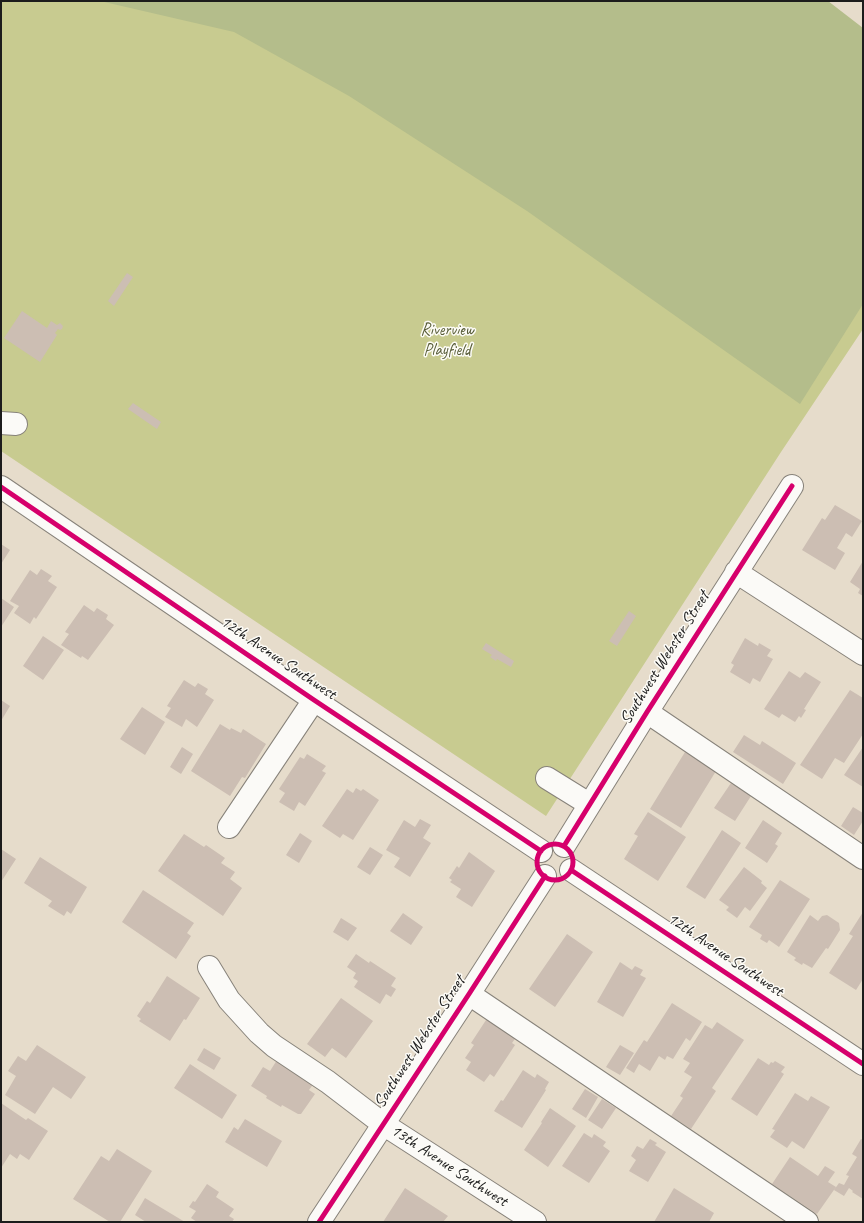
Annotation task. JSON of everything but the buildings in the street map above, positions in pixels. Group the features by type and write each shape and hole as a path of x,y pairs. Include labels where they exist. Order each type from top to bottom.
{"street":[{"name":"Southwest Webster Street","path":"564,846 647,712 792,486"},
{"name":"12th Avenue Southwest","path":"1,487 314,700 541,851"},
{"path":"736,572 863,654"},
{"path":"229,827 314,700"},
{"path":"647,712 863,858"},
{"path":"547,778 589,804"},
{"path":"554,844 564,846 570,851 572,857 573,863 571,870 559,880 553,880 544,876 537,865 537,858 541,851 548,845 554,844"},
{"name":"12th Avenue Southwest","path":"571,870 863,1064"},
{"name":"Southwest Webster Street","path":"319,1222 469,994 544,876"},
{"name":"13th Avenue Southwest","path":"210,967 228,1000 269,1042 328,1082 383,1124 534,1222"},
{"path":"469,994 807,1222"}],"green space":[{"name":"Riverview Playfield","path":"1,1 622,1 863,204 863,329 781,452 546,816 1,451"},
{"path":"100,1 828,1 863,28 863,304 800,404 527,211 349,96 234,32"}],"cycle path":[{"path":"564,846 647,712 792,486"},
{"path":"1,487 314,700 541,851"},
{"path":"559,844 568,849 572,855 573,862 572,869 568,875 559,880 551,880 542,875 538,869 537,858 542,849 548,845 559,844"},
{"path":"571,870 863,1064"},
{"path":"319,1222 545,876"}]}
